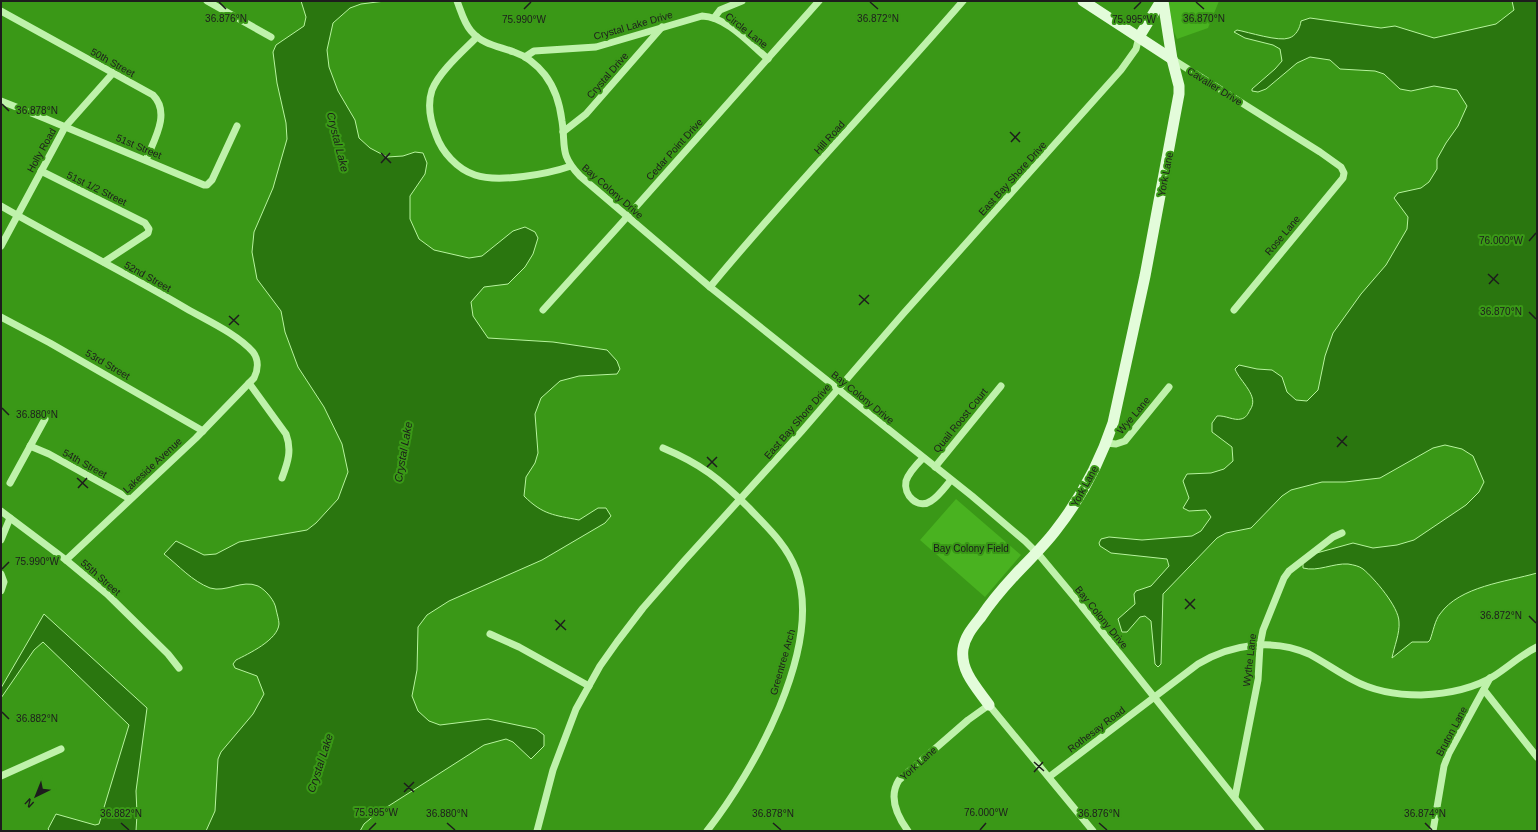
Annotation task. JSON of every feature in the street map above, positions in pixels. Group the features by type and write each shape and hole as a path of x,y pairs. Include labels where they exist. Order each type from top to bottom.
{"street":[{"path":"207,1 271,37"},
{"name":"Bay Colony Drive","path":"457,1 468,27 477,37 486,44 514,52 525,57 541,70 553,88 560,110 563,132 563,149 571,166 580,176 710,287 1025,541 1036,552 1155,698 1261,831"},
{"path":"714,18 720,10 742,1"},
{"name":"Cedar Point Drive","path":"543,310 819,1"},
{"name":"Hill Road","path":"710,287 963,1"},
{"name":"Cavalier Drive","path":"1083,1 1320,152 1341,167 1344,173"},
{"path":"1140,37 1162,1"},
{"name":"York Lane","path":"908,831 898,815 894,797 895,785 898,780 968,720 989,705 966,672 963,656 965,641 989,606 1014,575 1051,536 1070,510 1095,469 1113,423 1148,261 1178,102 1179,86 1172,59 1162,1"},
{"name":"50th Street","path":"1,11 153,95 161,104 161,120 146,160"},
{"name":"Crystal Lake Drive","path":"525,57 534,51 594,48 695,17 702,16 714,18"},
{"name":"Circle Lane","path":"714,18 725,23 768,59"},
{"name":"Crystal Drive","path":"563,132 586,114 663,27"},
{"path":"477,37 448,67 432,89 430,99 430,116 433,128 442,148 465,170 481,176 506,177 545,174 571,166"},
{"name":"East Bay Shore Drive","path":"537,831 553,770 576,710 589,686 617,642 643,608 684,561 740,500 903,314 1121,70 1136,50 1140,37"},
{"name":"Holly Road","path":"1,246 66,127 113,73"},
{"name":"51st Street","path":"1,101 204,185 208,185 212,180 237,126"},
{"name":"51st 1/2 Street","path":"41,172 145,223 148,232 104,262"},
{"name":"Rose Lane","path":"1234,310 1343,178 1344,173"},
{"name":"52nd Street","path":"1,206 146,285 241,342 253,352 257,362 256,373 249,383"},
{"name":"53rd Street","path":"1,317 56,346 203,431"},
{"path":"249,383 282,428 289,441 289,456 282,478"},
{"name":"Lakeside Avenue","path":"66,560 203,431 249,383"},
{"name":"Quail Roost Court","path":"934,467 1001,386"},
{"name":"Wye Lane","path":"1106,443 1116,444 1125,441 1169,387"},
{"path":"10,483 45,419"},
{"name":"54th Street","path":"30,446 50,454 130,499"},
{"name":"Greentree Arch","path":"663,448 696,464 725,485 773,533 789,555 796,569 801,585 803,617 792,672 784,694 764,742 737,790 707,831"},
{"path":"923,458 906,482 907,492 913,500 917,503 928,503 951,480"},
{"name":"55th Street","path":"1,510 107,594 168,654 179,668"},
{"path":"1,540 10,518"},
{"name":"Wythe Lane","path":"1235,797 1258,680 1260,645 1268,616 1284,578 1289,572 1333,537 1342,533"},
{"path":"1,574 4,582 1,591"},
{"path":"490,634 520,648 589,686"},
{"name":"Rothesay Road","path":"1050,777 1198,664 1223,652 1241,647 1274,645 1308,654 1360,684 1397,693 1424,695 1457,690 1476,684 1490,678 1537,647"},
{"name":"Bruton Lane","path":"1433,831 1444,766 1449,753 1490,678"},
{"path":"1484,690 1537,757"},
{"path":"989,705 1094,831"},
{"path":"1,776 61,749"}],"green space":[{"path":"1165,1 1219,1 1208,28 1177,39 1169,19"},
{"name":"Bay Colony Field","path":"956,499 1021,555 985,597 920,540"}],"water":[{"name":"Crystal Lake","path":"301,1 385,1 361,4 350,8 333,23 327,50 329,67 338,91 355,120 359,138 370,148 387,157 403,156 415,152 423,153 427,163 425,174 410,196 410,219 419,239 434,250 469,258 482,256 513,231 525,227 535,232 538,238 533,254 525,267 508,284 484,287 471,302 473,316 488,338 553,342 607,350 617,361 620,369 617,374 579,376 560,381 541,398 535,414 538,453 535,463 526,477 524,496 543,511 563,517 579,520 598,508 606,508 611,516 605,523 542,560 449,601 427,615 418,627 417,670 412,696 418,711 429,721 440,725 488,719 536,729 544,735 544,746 531,759 513,742 506,739 484,745 376,814 364,824 360,831 206,831 215,811 218,759 221,752 253,714 264,694 257,676 235,668 233,664 236,660 262,646 274,636 279,621 272,599 258,586 246,584 222,589 210,588 191,577 164,554 176,541 204,555 216,554 239,542 307,530 316,523 338,499 348,472 342,444 324,407 298,367 285,332 281,311 257,279 252,252 254,232 273,188 287,139 286,123 277,83 273,52 276,45 304,26 306,17"},
{"path":"1512,1 1537,1 1537,573 1484,586 1459,597 1440,614 1428,642 1412,642 1392,658 1399,631 1398,616 1391,601 1368,573 1360,567 1348,564 1314,569 1303,568 1303,563 1313,554 1353,543 1373,548 1397,545 1414,540 1466,505 1479,492 1484,482 1473,456 1462,449 1445,445 1433,448 1380,478 1345,482 1322,482 1291,490 1282,496 1251,528 1226,533 1217,538 1163,594 1161,664 1158,667 1155,664 1151,621 1145,616 1140,617 1127,632 1122,632 1118,619 1135,604 1134,594 1136,591 1151,586 1169,566 1167,559 1111,553 1100,546 1099,543 1101,539 1109,537 1142,540 1192,536 1201,531 1211,517 1206,510 1189,511 1183,508 1189,498 1183,481 1187,474 1211,473 1224,469 1233,461 1232,447 1212,432 1212,423 1217,416 1235,419 1246,417 1252,405 1253,400 1251,394 1235,369 1239,365 1257,369 1272,370 1282,377 1287,392 1296,400 1307,401 1318,390 1325,356 1333,333 1361,294 1386,265 1407,229 1408,217 1394,198 1398,193 1421,188 1429,182 1437,169 1437,159 1458,126 1467,106 1457,90 1434,86 1411,91 1400,89 1384,74 1375,71 1340,69 1330,60 1310,57 1297,63 1266,89 1258,92 1252,91 1252,89 1282,61 1280,49 1273,45 1245,38 1234,32 1237,30 1271,38 1284,39 1296,34 1301,21 1310,18 1381,28 1395,26 1434,38 1496,24 1514,10"},
{"path":"44,614 147,708 136,791 136,831 50,831 48,829 56,814 95,825 99,824 129,725 43,642 34,650 1,698 1,688"}]}
